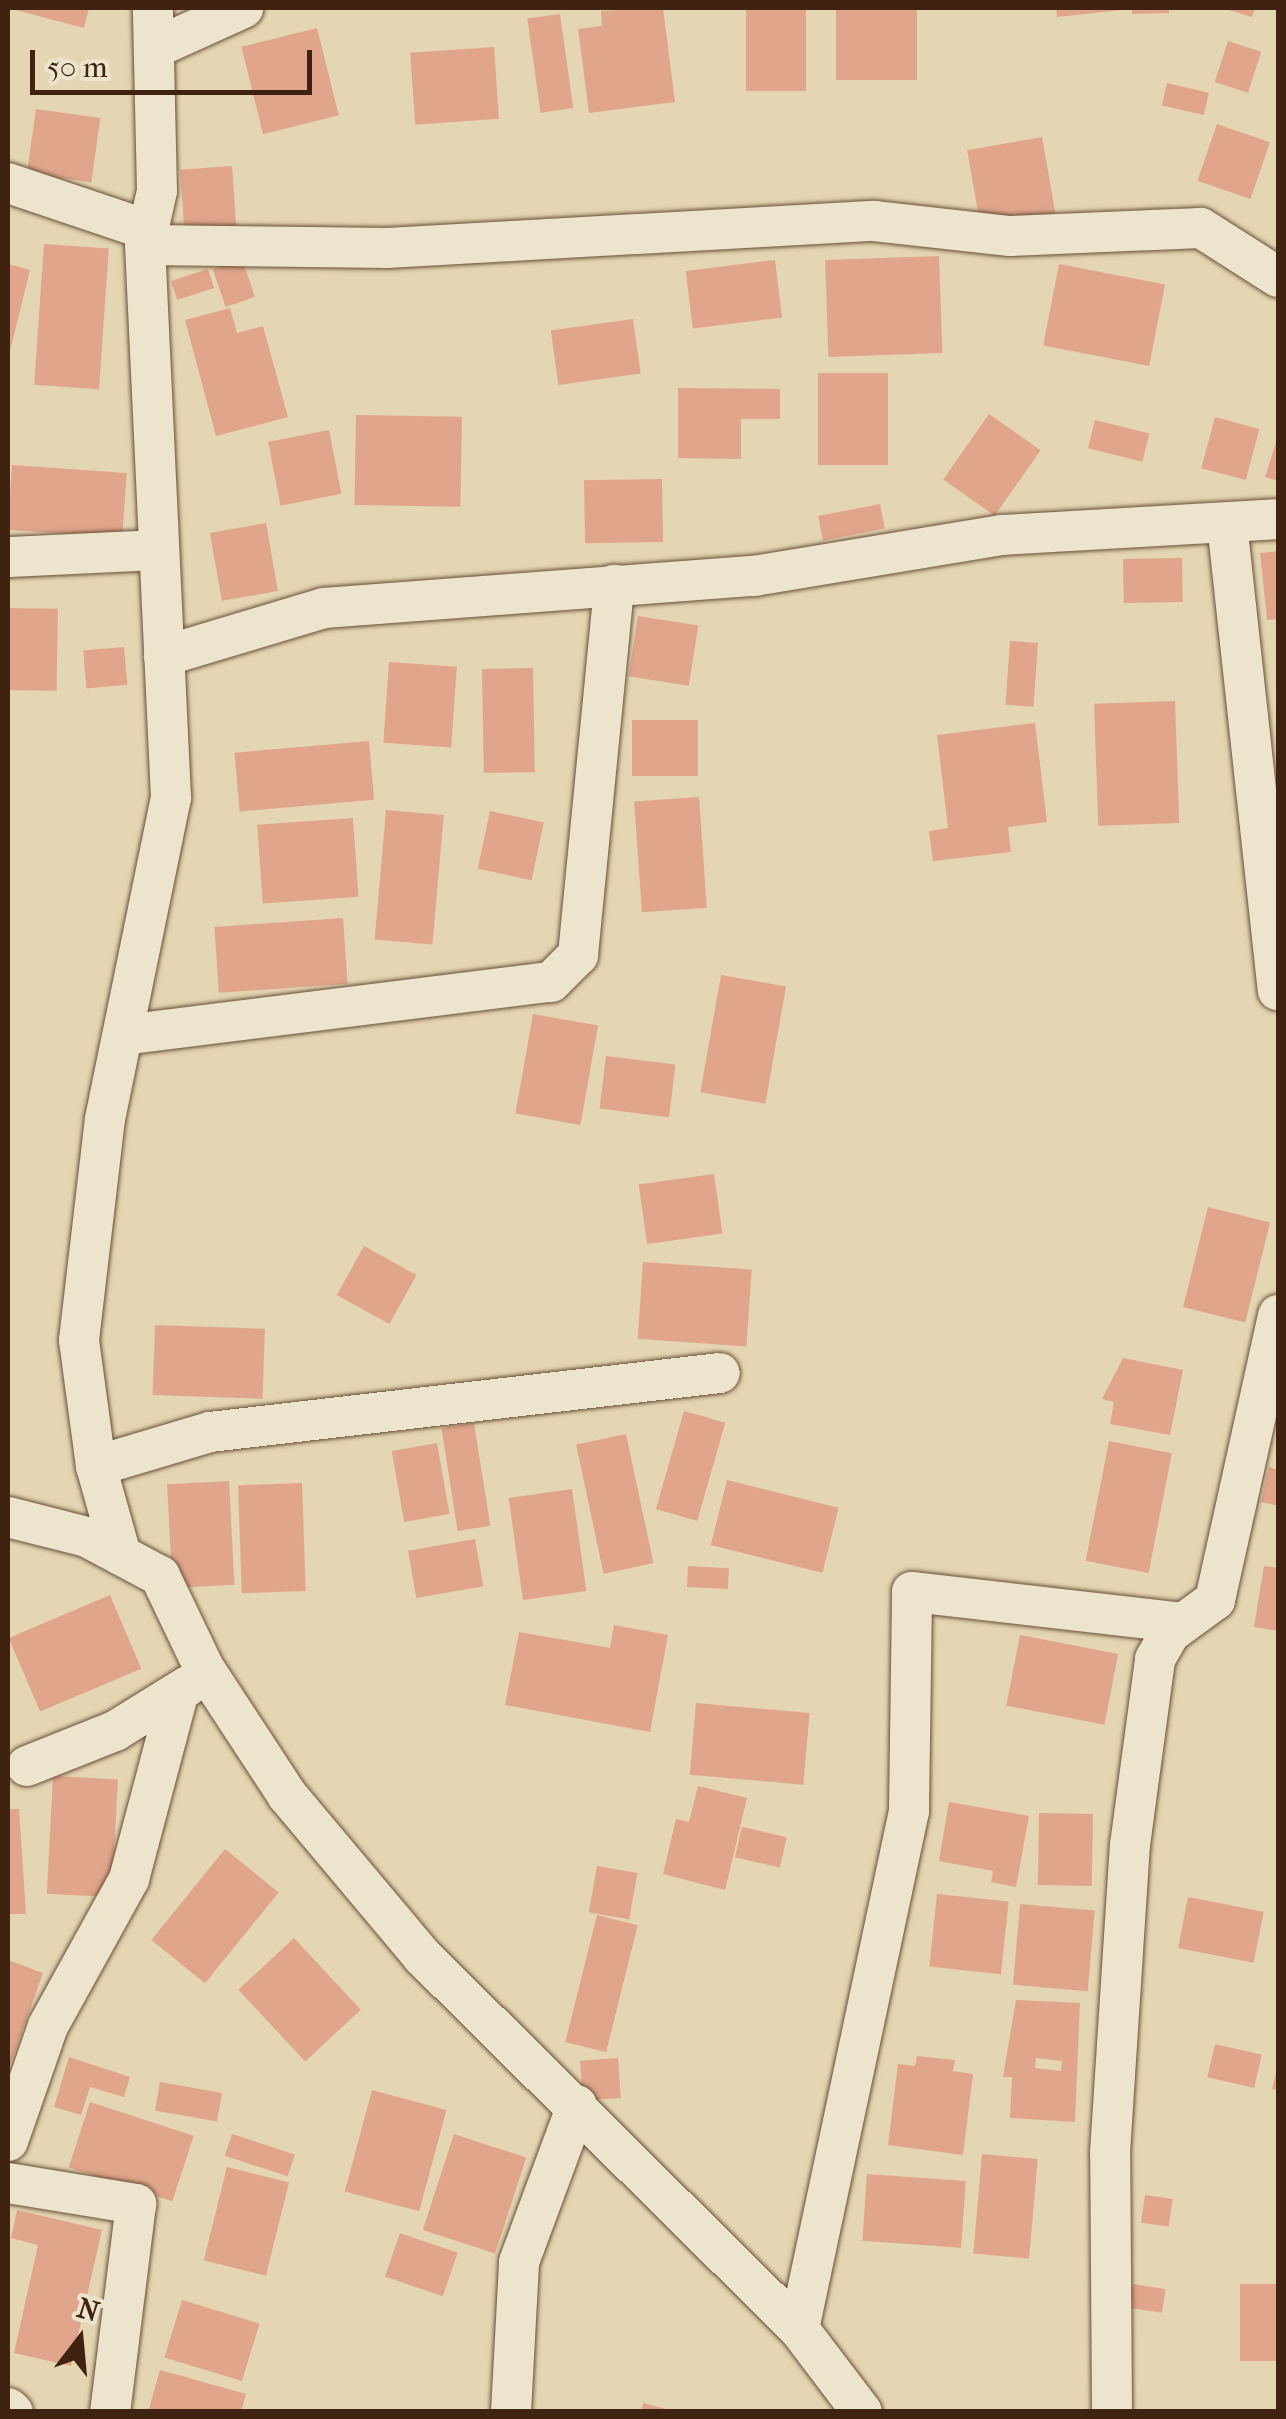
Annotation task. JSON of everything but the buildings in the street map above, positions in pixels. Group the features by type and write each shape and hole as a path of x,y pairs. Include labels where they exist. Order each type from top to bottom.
{"street":[{"path":"104,1546 99,1476 79,1340 123,1035 167,850 164,656 147,238 155,48 153,8"},
{"path":"155,48 243,8"},
{"path":"8,183 147,238 387,248 874,221 1010,236 1202,228 1278,277"},
{"path":"164,656 324,608 754,576 1002,536 1278,518"},
{"path":"1227,523 1278,990"},
{"path":"8,557 159,550"},
{"path":"123,1035 551,982 578,955 614,585"},
{"path":"1112,2412 1110,2154 1130,1845 1155,1659 1182,1623 1215,1600 1268,1401 1278,1315"},
{"path":"99,1476 210,1432 720,1372"},
{"path":"8,1517 104,1546 160,1576 204,1668 287,1795 422,1956 800,2329 862,2412"},
{"path":"800,2329 909,1811 912,1592 1182,1623"},
{"path":"27,1766 177,1698 204,1668"},
{"path":"8,2141 48,2026 129,1879 177,1698"},
{"path":"511,2412 518,2262 577,2105"},
{"path":"8,2183 136,2204 110,2412"}]}
